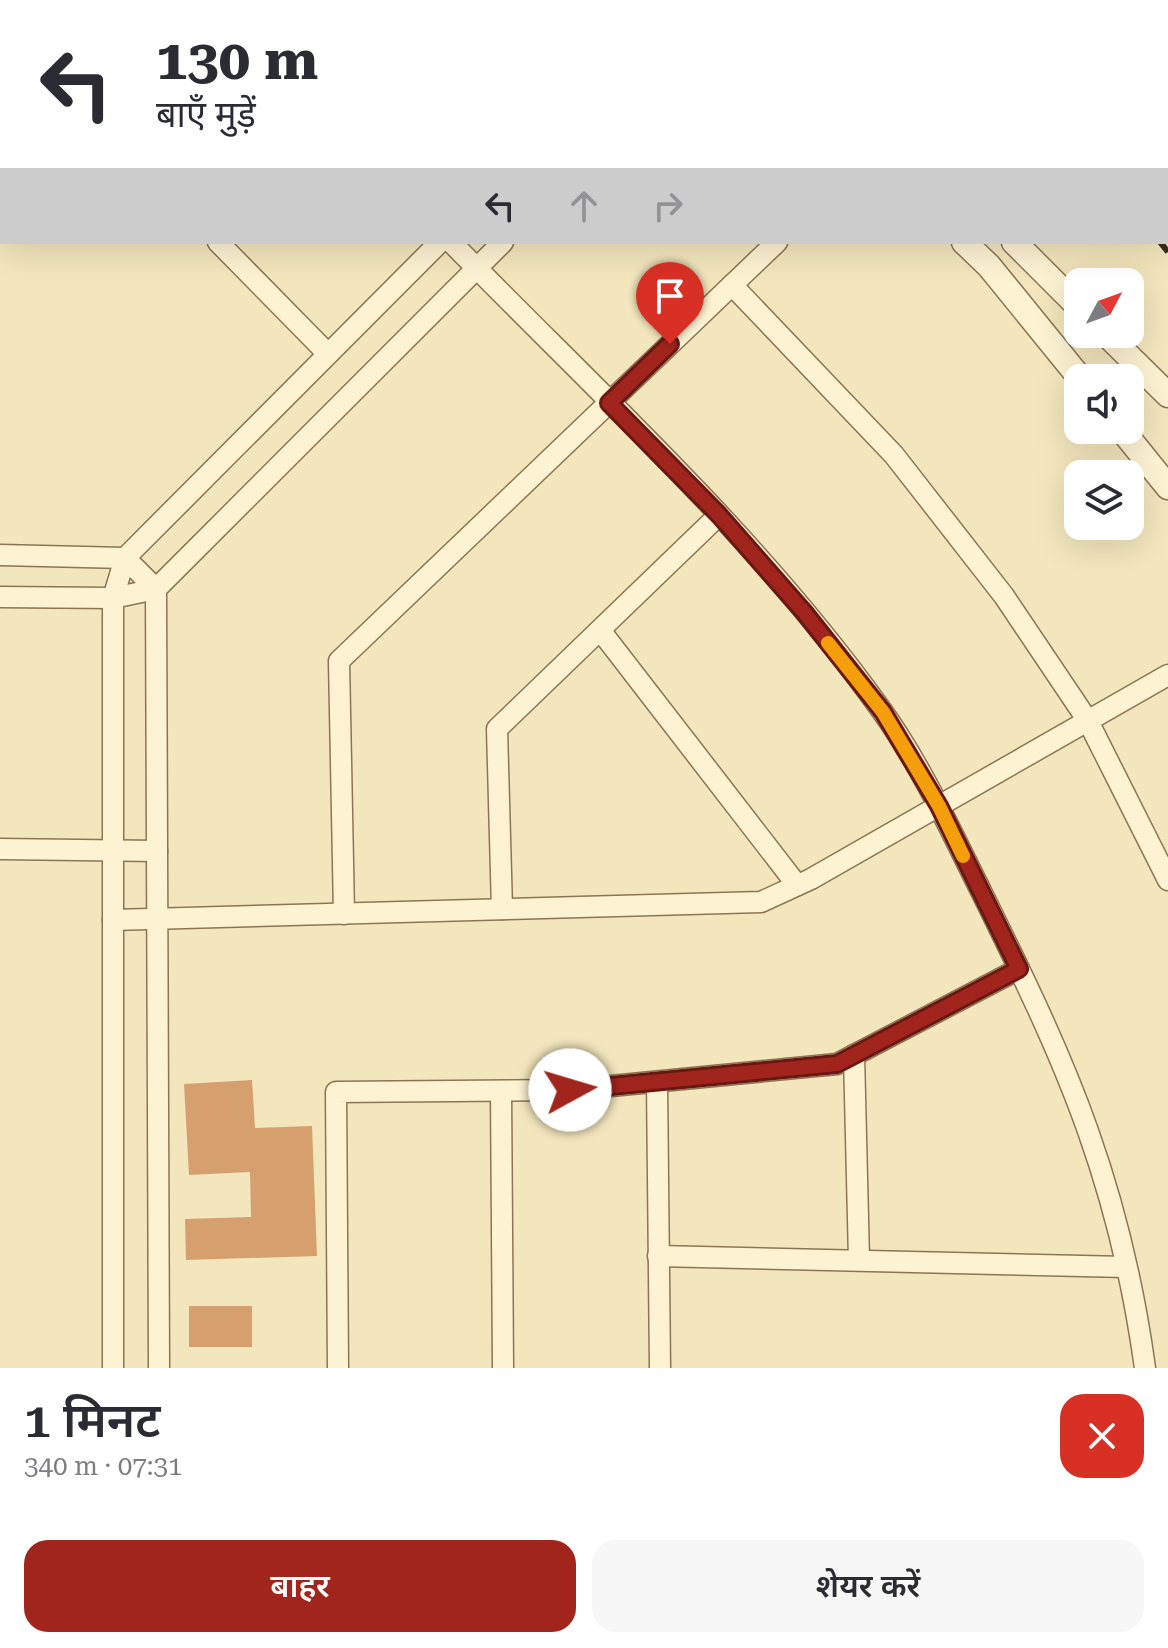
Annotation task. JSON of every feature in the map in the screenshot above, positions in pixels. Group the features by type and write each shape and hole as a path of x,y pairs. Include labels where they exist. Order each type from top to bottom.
{"street":[{"path":"220,244 328,354"},
{"path":"113,1368 113,598 125,558 438,244"},
{"path":"453,244 719,515 804,612 883,712 939,806 1019,969 1088,1131 1136,1302 1145,1368"},
{"path":"0,597 113,598 156,589 501,244"},
{"path":"344,914 339,661 775,244"},
{"path":"966,244 989,266 1069,364"},
{"path":"1016,244 1064,292"},
{"path":"732,285 894,455 1004,596 1088,721 1168,880"},
{"path":"1120,348 1168,395"},
{"path":"1133,444 1168,487"},
{"path":"502,909 497,729 719,515"},
{"path":"0,555 125,558 156,589 159,1368"},
{"path":"600,630 797,885"},
{"path":"113,920 761,902 939,806 1168,675"},
{"path":"0,849 157,851"},
{"path":"338,1368 336,1092 570,1090 837,1064 1019,969"},
{"path":"854,1055 859,1260"},
{"path":"657,1082 660,1368"},
{"path":"501,1091 503,1368"},
{"path":"658,1256 1126,1267"}],"building":[{"path":"252,1080 255,1128 312,1126 317,1256 186,1260 185,1219 251,1217 250,1172 189,1175 184,1084"},
{"path":"189,1306 252,1306 252,1347 189,1347"}],"railway":[{"path":"1162,244 1168,252"}],"slow traffic":[{"path":"828,643 883,712 939,806 963,856"}],"route":[{"path":"570,1090 837,1064 1019,969 939,806 883,712 804,612 719,515 609,403 670,344"}]}
